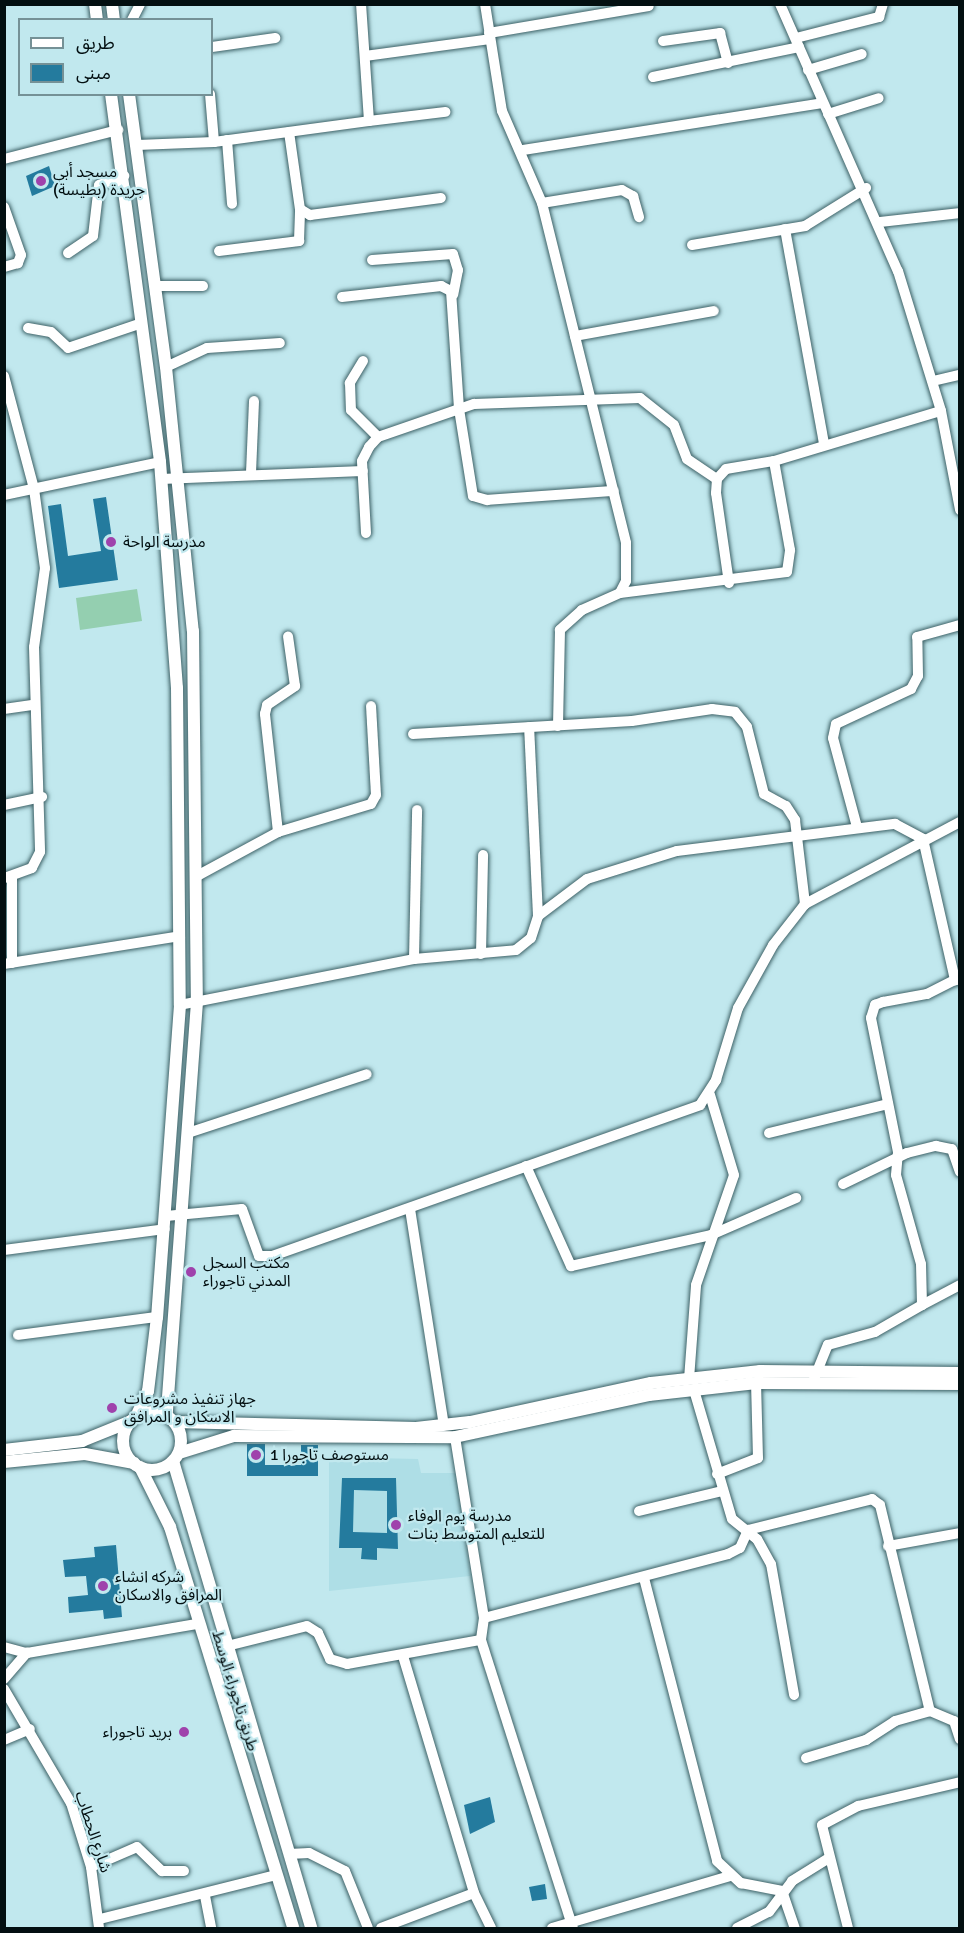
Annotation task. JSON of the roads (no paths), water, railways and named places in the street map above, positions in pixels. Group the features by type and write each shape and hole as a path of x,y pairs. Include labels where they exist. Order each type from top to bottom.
{"main road":[{"path":"111,96 118,130 160,462 177,688 180,1005 166,1223 148,1391 123,1439 137,1465"},
{"path":"129,96 180,478 193,631 197,1002 171,1418 181,1437 176,1457 227,1646 311,1929"},
{"path":"4,1462 85,1454 158,1469 176,1457 234,1436 444,1425 692,1385 815,1375 960,1373"},
{"path":"4,1450 82,1441 133,1419 171,1418 298,1431 455,1437 692,1385 756,1383 815,1375 960,1384"},
{"name":"طريق تاجوراء الوسط","path":"137,1465 162,1505 293,1929"}],"street":[{"path":"133,18 140,4"},
{"path":"362,4 369,121"},
{"path":"485,4 502,111 523,150 542,203 589,398 614,490 627,562 620,593"},
{"path":"780,4 822,103 866,188 880,222 933,381 960,510"},
{"path":"653,77 728,63 879,17 883,4"},
{"path":"365,56 490,36 649,6"},
{"path":"663,41 720,33 728,63"},
{"path":"213,47 275,38"},
{"path":"808,70 862,54"},
{"path":"210,96 214,142"},
{"path":"828,114 879,98"},
{"path":"523,150 822,103"},
{"path":"137,145 214,142 445,112"},
{"path":"4,159 118,130"},
{"path":"219,251 299,241 300,209 289,132"},
{"path":"227,140 232,204"},
{"path":"68,254 93,236 99,185 124,176"},
{"path":"692,245 785,230 820,219 866,188"},
{"path":"542,203 622,190 633,196 639,217"},
{"path":"300,209 322,217 441,198"},
{"path":"4,207 21,255 18,263 4,267"},
{"path":"880,222 960,213"},
{"path":"785,230 824,443"},
{"path":"372,260 453,254 458,270 453,295 459,409 473,496 487,500 614,490"},
{"path":"156,286 203,286"},
{"path":"342,297 441,286 453,295"},
{"path":"575,336 714,311"},
{"path":"28,328 51,332 68,348 142,323"},
{"path":"166,367 207,348 280,343"},
{"path":"363,360 351,383 351,410 378,437"},
{"path":"933,381 960,375"},
{"path":"4,376 34,489 45,568 34,626 34,705 42,797 38,862 8,877 8,963 180,936"},
{"path":"366,533 364,453 378,437 459,409 589,398 648,401 681,435 687,459 717,479 729,583"},
{"path":"251,473 254,401"},
{"path":"717,479 735,466 774,461 824,443 941,411"},
{"path":"4,424 17,421"},
{"path":"558,726 560,630 582,610 620,593 780,576 790,564 774,461"},
{"path":"4,495 160,462"},
{"path":"161,479 251,473 363,471"},
{"path":"857,827 833,738 836,724 911,689 918,676 917,637 960,625"},
{"path":"278,832 265,714 267,705 295,686 288,636"},
{"path":"4,709 34,705"},
{"path":"197,876 278,832 371,804 376,795 371,706"},
{"path":"413,734 558,726 712,709 735,712 747,727 764,794 786,806 799,839 805,904"},
{"path":"180,1005 414,959 481,954 525,945 538,916 529,727"},
{"path":"4,805 42,797"},
{"path":"414,959 417,810"},
{"path":"794,1695 771,1564 748,1530 732,1519 692,1385 696,1285 711,1234 734,1175 710,1095 738,1008 773,945 805,904 923,839 960,822"},
{"path":"538,916 587,879 652,857 799,839 857,827 895,824 923,839 957,980 872,1010 898,1157 898,1184 921,1264 922,1305"},
{"path":"481,954 483,855"},
{"path":"188,1132 368,1074"},
{"path":"4,1250 166,1223 182,1215 242,1209 263,1257 410,1209 526,1166 685,1112 710,1095"},
{"path":"769,1132 888,1104"},
{"path":"843,1184 898,1157 947,1146 956,1154 960,1172"},
{"path":"526,1166 572,1266 711,1234 796,1198"},
{"path":"410,1209 444,1425"},
{"path":"815,1375 828,1345 875,1332 960,1285"},
{"path":"18,1335 157,1317"},
{"path":"717,1473 758,1458 756,1383"},
{"path":"455,1437 484,1618 482,1640 572,1925"},
{"path":"639,1511 722,1491"},
{"path":"484,1618 644,1578 736,1550 748,1530 872,1499 880,1505 888,1546 930,1711"},
{"path":"888,1546 960,1533"},
{"path":"644,1578 717,1861 730,1876 748,1886 782,1891"},
{"path":"4,1647 27,1653 197,1624"},
{"path":"227,1646 307,1626 318,1633 327,1656 340,1664 403,1656 482,1640"},
{"path":"4,1679 27,1653"},
{"path":"403,1656 474,1893 491,1929"},
{"name":"شارع الحطاب","path":"6,1696 30,1729 71,1803 92,1867 99,1924"},
{"path":"806,1758 866,1740 895,1721 930,1711 954,1721 960,1739"},
{"path":"4,1740 30,1729"},
{"path":"848,1929 821,1831 827,1818 960,1782"},
{"path":"92,1867 137,1847 162,1871 184,1871"},
{"path":"289,1854 309,1853 345,1871 368,1929"},
{"path":"737,1929 769,1912 782,1891 829,1858"},
{"path":"99,1924 276,1875"},
{"path":"552,1929 572,1925 730,1876"},
{"path":"782,1891 795,1929"},
{"path":"381,1929 474,1893"},
{"path":"205,1896 212,1929"}],"place":[{"name":"مسجد أبي جريدة (بطيسة)","path":"41,181"},
{"name":"مدرسة الواحة","path":"111,542"},
{"name":"مكتب السجل المدني تاجوراء","path":"191,1272"},
{"name":"جهاز تنفيذ مشروعات الاسكان و المرافق","path":"112,1408"},
{"name":"مستوصف تاجورا 1","path":"256,1455"},
{"name":"مدرسة يوم الوفاء للتعليم المتوسط بنات","path":"396,1525"},
{"name":"شركه انشاء المرافق والاسكان","path":"103,1586"},
{"name":"بريد تاجوراء","path":"184,1732"}]}
